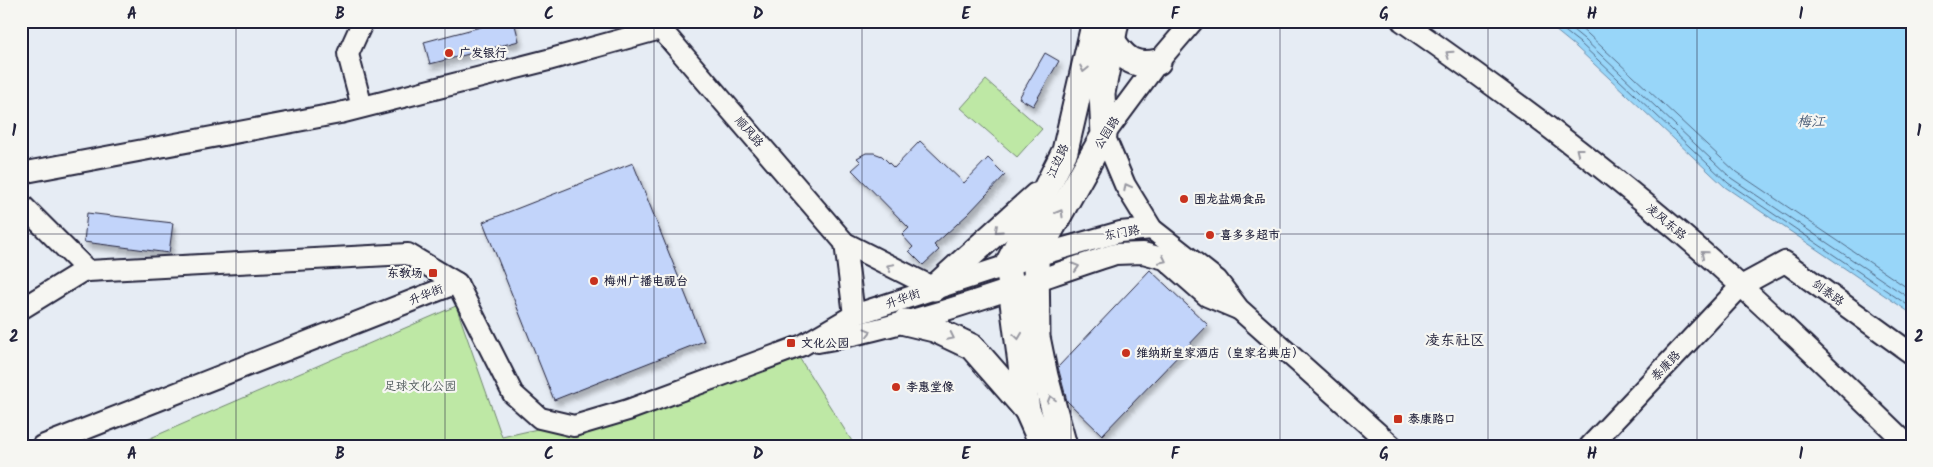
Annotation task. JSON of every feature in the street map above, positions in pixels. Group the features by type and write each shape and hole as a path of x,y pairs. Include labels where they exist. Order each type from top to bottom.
{"main road":[{"name":"江边路","path":"1008,264 1065,152 1094,21"},
{"path":"1114,30 1121,53 1130,61 1143,65 1158,62"},
{"path":"1104,135 1102,93 1114,30"},
{"name":"公园路","path":"1036,268 1104,135"},
{"path":"934,288 1047,186"},
{"path":"1008,264 1028,410 1044,446"},
{"path":"1036,268 1037,336 1064,446"},
{"path":"905,322 934,328 972,347 1028,410"}],"street":[{"path":"362,108 348,54 363,21"},
{"name":"公园路","path":"1104,135 1158,62 1193,21"},
{"name":"凌风东路","path":"1402,21 1491,83 1628,189 1741,286 1909,446"},
{"path":"21,173 362,108 548,60 657,25"},
{"name":"顺风路","path":"657,25 845,242 934,288"},
{"path":"1104,135 1125,186 1152,229"},
{"path":"21,204 86,269"},
{"name":"东门路","path":"1036,268 1120,232 1152,229 1216,280 1239,309 1392,446"},
{"path":"845,242 854,315"},
{"name":"东门路","path":"1036,268 1116,254 1143,253 1165,259 1207,296 1239,309"},
{"path":"21,310 86,269 408,254 457,283"},
{"name":"剑泰路","path":"1741,286 1785,262 1912,354"},
{"name":"升华街","path":"42,446 457,283 513,394 540,418 574,426 628,410 803,344 854,315 1008,264 1036,268"},
{"name":"升华街","path":"803,344 862,334 1011,288 1036,268"},
{"name":"泰康路","path":"1590,446 1741,286"}],"green space":[{"path":"986,80 1042,129 1017,157 961,108"},
{"name":"足球文化公园","path":"456,306 502,437 613,412 793,348 855,446 132,446"}],"water":[{"name":"梅江","path":"1544,21 1912,21 1912,314 1725,187 1576,47"}],"building":[{"name":"广发银行","path":"503,21 514,21 519,41 430,64 424,42"},
{"path":"1045,53 1059,61 1033,106 1019,98"},
{"path":"920,141 964,183 988,158 1005,175 968,214 934,245 939,250 923,265 909,251 913,247 902,235 909,228 852,170 861,162 857,158 866,153 882,156 894,168"},
{"name":"梅州广播电视台","path":"633,163 704,341 554,400 483,222"},
{"path":"87,213 173,223 169,253 84,242"},
{"name":"维纳斯皇家酒店（皇家名典店）","path":"1150,270 1208,325 1102,435 1067,401 1058,367"}],"place":[{"name":"广发银行","path":"449,53"},
{"name":"围龙盐焗食品","path":"1184,199"},
{"name":"喜多多超市","path":"1210,235"},
{"name":"东教场","path":"433,273"},
{"name":"梅州广播电视台","path":"594,281"},
{"name":"文化公园","path":"791,343"},
{"name":"维纳斯皇家酒店（皇家名典店）","path":"1126,353"},
{"name":"李惠堂像","path":"896,387"},
{"name":"泰康路口","path":"1398,419"}],"district":[{"name":"凌东社区","path":"1455,341"}]}
